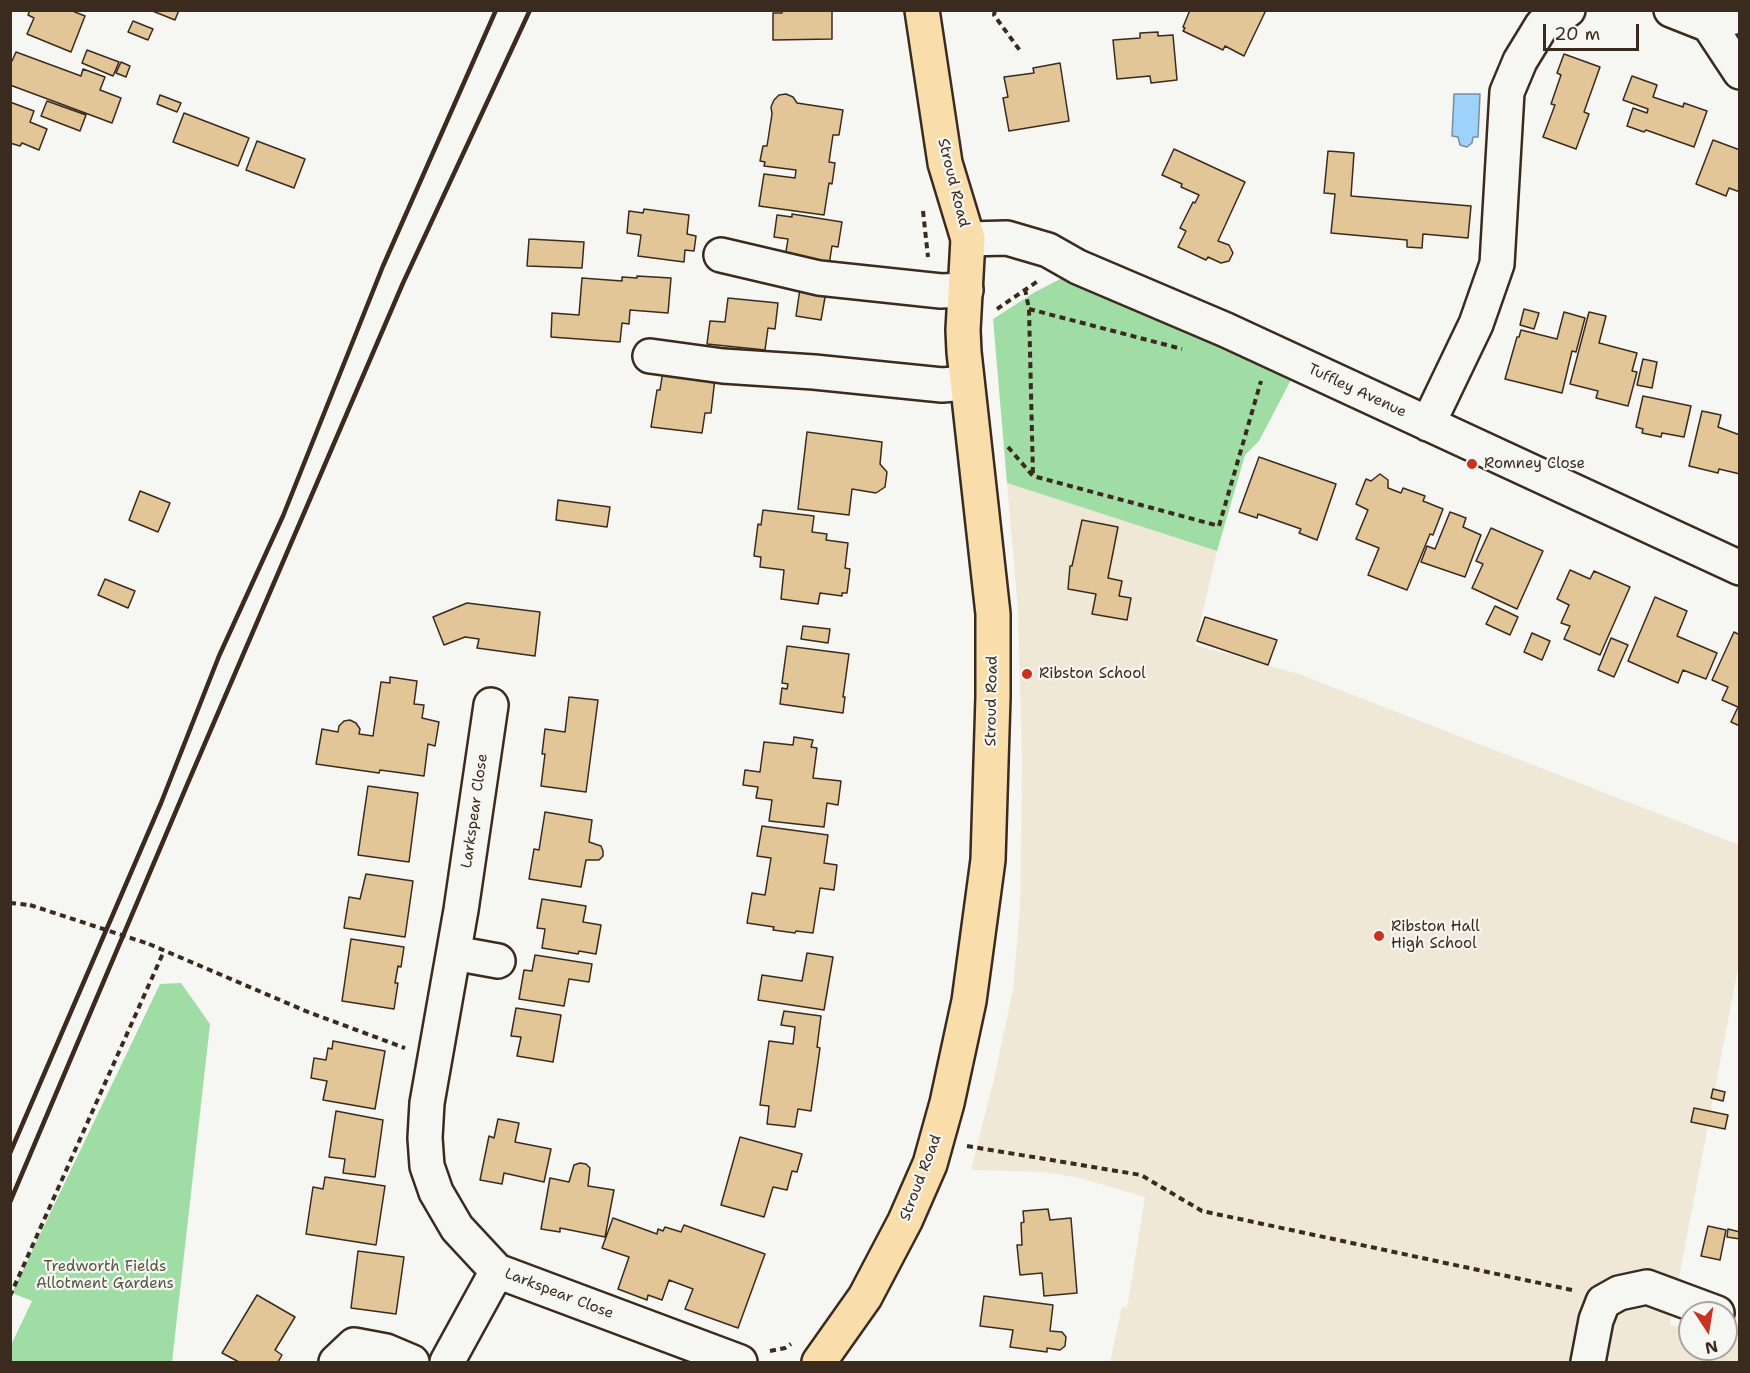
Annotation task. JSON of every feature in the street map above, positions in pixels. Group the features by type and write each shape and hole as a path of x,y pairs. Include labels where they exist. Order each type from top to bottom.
{"main road":[{"name":"Stroud Road","path":"821,1360 865,1297 905,1221 930,1164 947,1103 969,1001 988,860 993,614 963,330 968,239 945,164 922,10"}],"street":[{"path":"1428,424 1476,324 1497,264 1507,92 1520,61 1542,25 1568,10"},
{"path":"1671,10 1709,25 1740,72"},
{"path":"1709,25 1740,15"},
{"name":"Tuffley Avenue","path":"968,239 1008,238 1048,250 1078,267 1226,330 1740,568"},
{"path":"720,255 819,278 931,291 966,290"},
{"path":"650,356 723,366 814,372 942,385 967,383"},
{"name":"Larkspear Close","path":"491,705 454,953 427,1104 425,1138 427,1166 436,1192 457,1228 497,1270 753,1357"},
{"path":"454,953 498,962"},
{"path":"447,1362 497,1270"},
{"path":"1588,1362 1596,1320 1603,1302 1619,1293 1647,1287 1685,1301"},
{"path":"336,1362 354,1345 386,1351 412,1362"}],"path":[{"path":"994,10 994,15 1021,52"},
{"path":"922,208 931,291"},
{"path":"988,316 1025,289 1045,278 1071,286 1078,267"},
{"path":"1025,289 1029,309 1033,476 1219,526 1264,371"},
{"path":"1029,309 1185,350"},
{"path":"10,903 30,905 149,944 308,1012 436,1059"},
{"path":"10,1296 165,951"},
{"path":"937,1141 1141,1175 1202,1211 1588,1293 1603,1302"},
{"path":"753,1357 785,1348 795,1341 821,1360"}],"shaded area":[{"name":"Ribston Hall High School","path":"1007,483 1217,551 1195,645 1299,674 1739,845 1739,963 1670,1325 1678,1327 1678,1361 1738,1361 1738,1339 1739,1362 1110,1362 1122,1307 1127,1308 1145,1197 1080,1178 1045,1172 971,1170 1013,990 1020,909 1022,762 1018,611"}],"green space":[{"path":"1070,274 1293,376 1259,441 1245,455 1217,551 1007,483 993,319 1035,292"},
{"name":"Tredworth Fields Allotment Gardens","path":"181,983 210,1024 172,1362 11,1362 11,1345 32,1301 12,1293 160,984"}],"water":[{"path":"1454,94 1480,94 1478,137 1473,137 1472,143 1467,147 1460,145 1458,137 1452,136"}],"building":[{"path":"30,10 70,10 85,16 71,52 27,34 34,18 28,15"},
{"path":"150,10 179,10 175,20"},
{"path":"782,10 832,10 832,39 773,40 773,13 782,13"},
{"path":"1190,10 1266,10 1244,56 1225,46 1223,50 1183,31"},
{"path":"133,21 153,29 148,40 128,32"},
{"path":"1158,32 1158,36 1173,35 1177,80 1151,83 1150,76 1117,79 1113,40 1140,38 1140,33"},
{"path":"87,50 119,62 113,76 82,63"},
{"path":"16,52 81,76 83,69 105,77 100,90 121,98 112,123 10,85 10,60 12,61"},
{"path":"1564,54 1600,67 1584,112 1589,114 1576,149 1543,137 1555,105 1551,104 1561,75 1557,73"},
{"path":"121,62 130,66 126,77 116,73"},
{"path":"1060,63 1069,121 1009,131 1003,98 1008,97 1004,77 1034,73 1033,68"},
{"path":"1632,76 1657,85 1653,97 1683,107 1684,103 1707,111 1694,147 1646,130 1644,132 1627,126 1633,108 1647,113 1648,109 1623,100"},
{"path":"786,94 793,97 797,103 843,110 839,135 833,135 829,162 835,163 824,215 759,206 764,174 795,178 796,170 764,166 765,162 760,161 763,146 767,146 771,107 779,95"},
{"path":"160,95 181,103 177,112 157,104"},
{"path":"47,101 86,115 80,131 41,116"},
{"path":"10,102 34,111 30,122 47,129 39,150 22,143 20,146 10,143"},
{"path":"184,113 249,138 238,166 173,142"},
{"path":"1713,140 1740,150 1740,192 1729,188 1726,196 1696,184"},
{"path":"257,141 305,159 294,188 246,170"},
{"path":"1174,149 1245,182 1218,241 1229,245 1233,253 1229,261 1221,263 1208,257 1206,260 1178,247 1186,231 1180,228 1199,195 1162,175"},
{"path":"1328,151 1354,153 1351,196 1471,206 1468,238 1423,234 1422,248 1407,247 1407,240 1331,233 1335,194 1324,193"},
{"path":"644,209 689,215 687,234 696,236 694,251 685,250 684,262 638,256 641,235 627,233 629,211 643,213"},
{"path":"792,214 842,222 838,247 832,246 829,265 785,258 788,239 774,237 777,215 792,217"},
{"path":"529,239 584,242 582,268 527,266"},
{"path":"637,276 671,278 668,313 630,310 629,324 622,323 620,342 551,337 552,313 579,315 582,278 622,281 622,277 637,278"},
{"path":"801,282 827,286 821,320 796,316"},
{"path":"728,298 778,303 775,329 768,328 765,350 707,344 710,321 725,322"},
{"path":"1524,309 1539,313 1534,329 1520,325"},
{"path":"1564,312 1585,318 1576,352 1572,351 1562,393 1505,379 1521,330 1557,339"},
{"path":"1589,312 1606,316 1599,343 1637,353 1632,371 1637,372 1628,406 1596,398 1598,391 1570,384"},
{"path":"1643,359 1657,362 1652,388 1637,385"},
{"path":"663,371 715,378 711,413 705,413 702,433 651,427 657,390 660,390"},
{"path":"1643,396 1691,406 1684,437 1662,433 1661,437 1642,433 1643,429 1636,427"},
{"path":"1702,411 1721,415 1718,427 1740,435 1740,474 1719,469 1718,473 1689,466"},
{"path":"807,432 882,442 880,464 887,472 885,487 876,493 852,489 849,515 798,509"},
{"path":"1259,457 1336,484 1317,540 1299,533 1301,529 1258,514 1257,518 1239,512"},
{"path":"1380,474 1388,480 1388,488 1401,493 1403,488 1425,496 1423,501 1443,509 1407,590 1368,575 1379,548 1356,539 1368,510 1356,504 1366,479 1371,481"},
{"path":"140,491 170,503 158,532 129,520"},
{"path":"558,500 610,507 607,527 556,520"},
{"path":"763,510 814,516 812,532 827,534 826,540 848,543 845,568 850,569 847,593 842,593 842,596 820,593 818,604 781,599 784,570 760,567 761,557 754,556 758,524 761,525"},
{"path":"1450,512 1466,518 1463,527 1481,535 1465,577 1421,562 1427,546 1435,549"},
{"path":"1082,520 1118,527 1108,578 1122,581 1119,596 1131,598 1127,620 1092,614 1096,594 1068,589 1070,566 1072,566"},
{"path":"1491,528 1543,551 1517,609 1472,588 1483,564 1476,561"},
{"path":"1570,570 1590,579 1594,571 1630,587 1600,655 1564,639 1570,626 1561,623 1569,605 1557,599"},
{"path":"105,579 135,591 128,608 98,595"},
{"path":"1655,597 1687,611 1677,636 1717,653 1706,679 1683,670 1678,683 1628,661"},
{"path":"467,603 540,612 535,656 477,648 479,639 465,637 444,645 433,617"},
{"path":"1495,606 1518,617 1510,635 1486,624"},
{"path":"1205,617 1277,640 1268,665 1197,641"},
{"path":"803,626 830,629 828,643 801,639"},
{"path":"1734,632 1740,635 1740,726 1731,722 1738,707 1722,700 1728,687 1712,680"},
{"path":"1532,633 1550,641 1542,660 1524,652"},
{"path":"1611,638 1628,645 1614,677 1598,670"},
{"path":"787,646 849,654 843,713 780,704 782,688 787,689 788,684 782,683"},
{"path":"390,677 417,681 414,704 424,705 422,718 439,722 435,746 428,744 424,776 380,770 379,773 316,764 322,729 338,732 339,726 344,721 350,720 360,729 359,734 373,736 381,682 390,683"},
{"path":"569,697 598,700 586,792 541,786 545,729 565,732"},
{"path":"794,737 813,740 811,747 817,748 813,778 841,781 838,805 827,803 824,827 769,821 772,800 756,798 758,787 743,785 745,770 760,772 764,742 793,745"},
{"path":"368,786 418,793 409,862 358,855"},
{"path":"545,812 592,820 589,842 601,846 603,856 599,860 586,860 581,887 529,879 534,849 539,850"},
{"path":"762,826 828,835 824,863 837,865 834,890 820,888 813,933 773,930 774,927 747,923 752,893 765,895 771,858 757,856"},
{"path":"366,874 413,881 405,937 344,928 349,897 360,899"},
{"path":"542,899 586,906 583,922 601,925 596,954 579,951 578,954 542,948 545,929 537,928"},
{"path":"351,939 404,947 401,967 398,966 395,983 398,983 394,1009 342,1001"},
{"path":"807,953 833,957 824,1010 758,1000 762,975 802,981"},
{"path":"535,955 592,964 589,982 569,979 564,1006 519,999 524,970 532,971"},
{"path":"516,1008 561,1015 553,1062 517,1056 521,1037 511,1036"},
{"path":"784,1011 821,1016 817,1047 820,1048 811,1111 798,1109 795,1127 767,1124 769,1106 760,1105 769,1041 793,1044 795,1027 781,1025"},
{"path":"333,1041 385,1051 375,1109 323,1100 327,1081 311,1078 314,1058 326,1060 328,1048 332,1049"},
{"path":"1713,1089 1725,1092 1723,1101 1711,1098"},
{"path":"1694,1108 1728,1115 1725,1129 1691,1122"},
{"path":"336,1111 383,1120 375,1177 343,1173 345,1159 329,1157"},
{"path":"498,1119 519,1123 515,1142 551,1149 544,1182 504,1173 502,1184 480,1180 489,1136 494,1138"},
{"path":"740,1137 802,1154 797,1172 792,1171 787,1190 773,1187 764,1217 721,1205"},
{"path":"580,1163 590,1168 588,1186 614,1190 605,1237 560,1228 560,1232 541,1229 550,1178 569,1182 574,1165"},
{"path":"325,1177 385,1186 376,1245 306,1234 313,1187 323,1189"},
{"path":"1048,1209 1050,1220 1071,1218 1077,1293 1044,1296 1042,1273 1020,1275 1017,1245 1022,1245 1023,1211"},
{"path":"613,1218 657,1234 658,1229 663,1231 665,1227 681,1232 684,1225 765,1254 738,1328 685,1309 693,1289 669,1280 662,1300 648,1295 647,1300 618,1289 629,1257 602,1248"},
{"path":"1708,1226 1726,1230 1720,1260 1701,1256"},
{"path":"1728,1229 1740,1232 1740,1239 1727,1237"},
{"path":"358,1251 404,1257 396,1314 351,1308"},
{"path":"257,1295 295,1317 275,1350 282,1355 278,1362 239,1362 222,1353"},
{"path":"984,1296 1053,1305 1050,1331 1062,1332 1066,1337 1065,1346 1060,1350 1047,1348 1047,1352 1010,1347 1013,1330 980,1326"}],"railway":[{"path":"10,1153 161,803 219,656 283,516 383,266 496,10"},
{"path":"10,1202 403,283 530,10"}],"place":[{"name":"Romney Close","path":"1472,464"},
{"name":"Ribston School","path":"1027,674"},
{"name":"Ribston Hall High School","path":"1379,936"}]}
